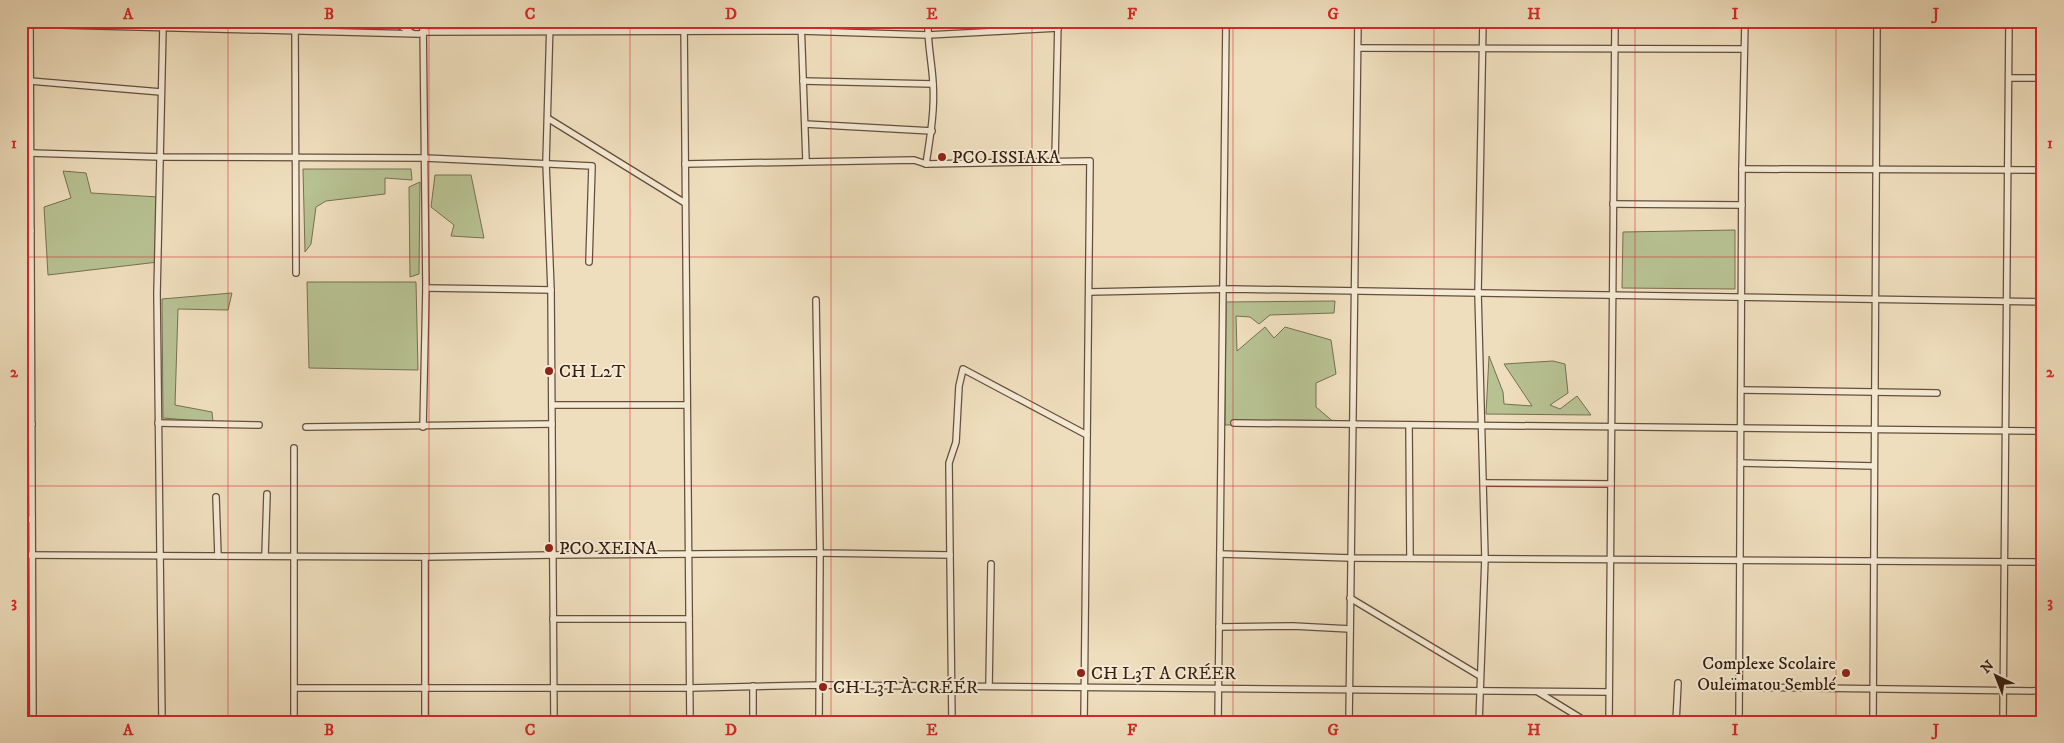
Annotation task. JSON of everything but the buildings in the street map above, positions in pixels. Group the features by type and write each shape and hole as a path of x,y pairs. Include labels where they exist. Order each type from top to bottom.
{"street":[{"path":"295,21 296,273"},
{"path":"392,21 413,34"},
{"path":"423,427 426,288 424,21"},
{"path":"550,21 549,118 546,163 551,290 554,722"},
{"path":"684,21 690,722"},
{"path":"801,21 806,161"},
{"path":"926,164 932,131 934,84 928,21"},
{"path":"1218,722 1226,21"},
{"path":"1349,722 1358,21"},
{"path":"1479,722 1485,558 1478,293 1483,21"},
{"path":"1609,722 1615,21"},
{"path":"1739,722 1742,169 1745,21"},
{"path":"1872,722 1877,21"},
{"path":"2003,722 2009,21"},
{"path":"30,22 33,722"},
{"path":"21,24 30,22 413,34 424,32 801,31 928,35 1058,25 1055,161"},
{"path":"162,722 157,294 163,27"},
{"path":"1358,48 1744,49"},
{"path":"2008,78 2043,78"},
{"path":"30,81 161,92"},
{"path":"803,81 934,84"},
{"path":"549,118 685,203"},
{"path":"804,124 932,131"},
{"path":"30,153 295,159 425,158 592,166 589,262"},
{"path":"685,164 914,160 926,164 1090,160 1084,722"},
{"path":"1742,169 2043,170"},
{"path":"1613,204 1742,204"},
{"path":"21,231 31,231"},
{"path":"21,286 31,286"},
{"path":"426,288 551,290"},
{"path":"1089,292 1223,289 2043,302"},
{"path":"816,300 820,553 819,722"},
{"path":"952,722 949,463 956,442 959,386 963,370 1087,435"},
{"path":"21,384 31,383"},
{"path":"1741,390 1937,393"},
{"path":"552,405 687,406"},
{"path":"158,423 259,425"},
{"path":"1234,423 2043,431"},
{"path":"21,425 32,424"},
{"path":"306,427 552,424"},
{"path":"1409,425 1410,558"},
{"path":"294,448 294,722"},
{"path":"1741,464 1874,466"},
{"path":"1484,483 1611,484"},
{"path":"265,556 267,494"},
{"path":"216,497 218,556"},
{"path":"21,520 32,519"},
{"path":"21,556 425,557 553,554 820,553 950,555"},
{"path":"1220,554 1351,558 2043,562"},
{"path":"425,557 425,722"},
{"path":"988,686 991,564"},
{"path":"1350,598 1480,676"},
{"path":"554,619 689,619"},
{"path":"1219,627 1294,626 1350,629"},
{"path":"1676,722 1678,683"},
{"path":"295,688 690,688 820,685 1609,692"},
{"path":"753,686 753,722"},
{"path":"1740,686 2043,692"},
{"path":"1537,691 1587,722"}],"green space":[{"path":"303,169 411,169 412,180 385,178 385,194 326,201 316,207 311,244 305,252"},
{"path":"63,171 86,173 91,193 159,197 158,262 48,275 44,207 71,198"},
{"path":"435,175 471,175 484,238 451,236 454,225 431,207"},
{"path":"420,182 419,274 410,277 409,187"},
{"path":"1735,230 1735,289 1622,288 1623,232"},
{"path":"307,282 416,282 418,370 309,368"},
{"path":"232,293 228,310 178,309 175,405 212,412 213,422 163,418 162,299"},
{"path":"1335,301 1334,313 1270,315 1259,324 1250,317 1236,316 1237,351 1265,327 1274,338 1285,327 1331,340 1336,374 1316,383 1316,407 1336,424 1225,425 1226,302"},
{"path":"1489,356 1503,392 1504,404 1532,406 1504,364 1553,361 1565,364 1568,393 1550,405 1560,409 1577,396 1591,415 1486,414"}],"place":[{"name":"PCO ISSIAKA","path":"942,157"},
{"name":"CH L2T","path":"549,371"},
{"name":"PCO XEINA","path":"549,548"},
{"name":"CH L3T A CRÉER","path":"1081,673"},
{"name":"Complexe Scolaire Ouleïmatou Semblé","path":"1846,673"},
{"name":"CH L3T À CRÉÉR","path":"823,687"}]}
